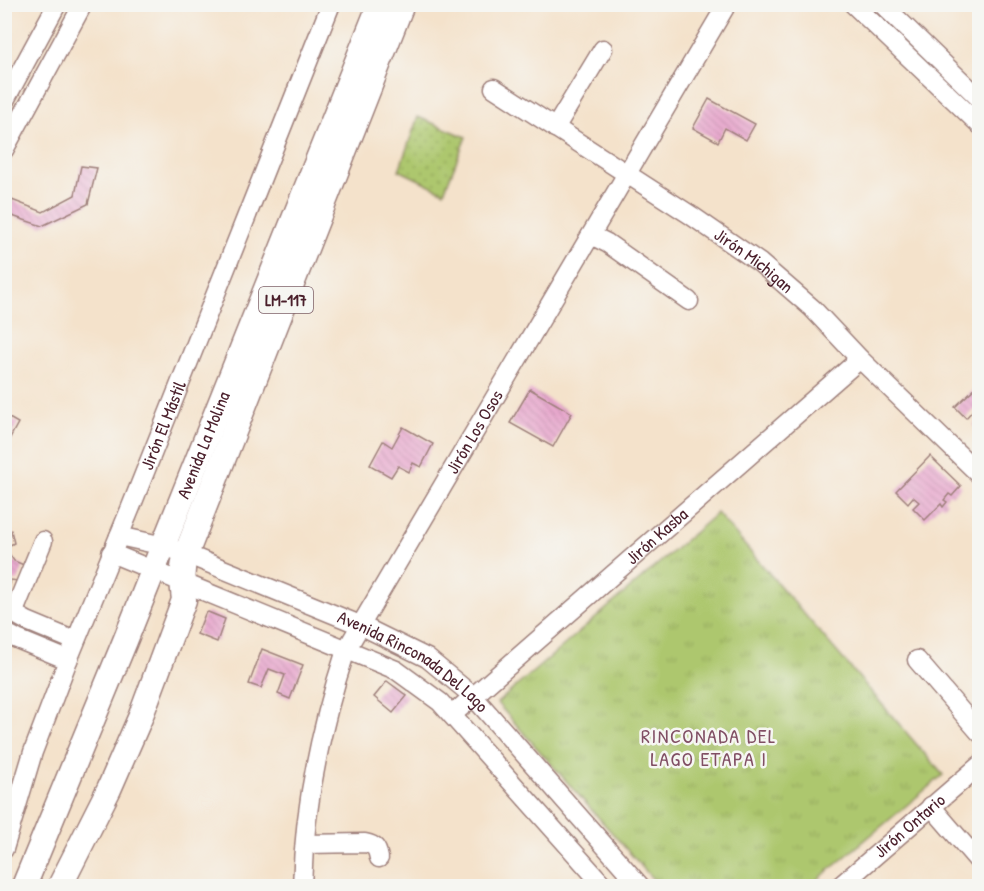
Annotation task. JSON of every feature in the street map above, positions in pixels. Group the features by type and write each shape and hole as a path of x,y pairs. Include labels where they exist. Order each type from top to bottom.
{"main road":[{"name":"Avenida La Molina","path":"24,886 164,546 334,120 392,10"},
{"name":"Avenida La Molina","path":"60,886 109,789 140,718 184,600 182,582 186,554 392,10"}],"street":[{"path":"4,102 57,4"},
{"path":"6,143 84,4"},
{"name":"Jirón El Mástil","path":"4,849 33,752 75,641 331,4"},
{"path":"853,4 980,125"},
{"path":"882,4 980,99"},
{"name":"Jirón Los Osos","path":"302,886 305,844 320,746 346,650 727,5"},
{"path":"555,128 603,49"},
{"name":"Jirón Michigan","path":"494,88 692,216 760,263 812,308 860,359 980,474"},
{"path":"591,236 607,243 689,301"},
{"name":"Jirón Kasba","path":"452,715 860,359"},
{"path":"43,541 7,610 75,641"},
{"name":"Avenida Rinconada Del Lago","path":"115,545 164,546 360,625 427,658 473,696 640,886"},
{"name":"Avenida Rinconada Del Lago","path":"115,545 154,570 396,670 440,702 603,886"},
{"path":"4,632 68,660"},
{"path":"917,660 980,733"},
{"name":"Jirón Ontario","path":"840,886 980,765"},
{"path":"931,806 980,863"},
{"path":"305,844 374,844 378,849 379,858"}],"green space":[{"path":"418,117 466,137 444,192 399,170"},
{"path":"717,513 943,775 810,886 659,886 497,703"}],"building":[{"path":"709,99 755,124 746,140 725,128 718,142 693,128"},
{"path":"81,166 97,168 88,204 42,226 9,215 12,200 43,212 75,195"},
{"path":"980,383 980,414 974,409 966,418 955,407"},
{"path":"530,389 572,413 553,447 510,423"},
{"path":"4,415 18,423 4,449"},
{"path":"980,419 980,432 973,425"},
{"path":"403,427 433,444 421,467 413,463 409,472 398,466 391,477 370,465 383,441 392,447"},
{"path":"930,456 961,486 952,496 949,494 944,500 947,502 943,507 941,504 925,520 913,508 919,502 913,497 908,503 896,491"},
{"path":"4,528 11,530 14,543 4,548"},
{"path":"8,552 14,561 24,565 18,581 11,580 9,587 4,583 4,554"},
{"path":"208,612 225,619 217,642 197,634"},
{"path":"262,649 303,665 290,699 278,694 285,675 269,669 261,688 249,684"},
{"path":"387,681 407,696 393,713 374,697"}],"district":[{"name":"RINCONADA DEL LAGO ETAPA I","path":"709,748"}]}
